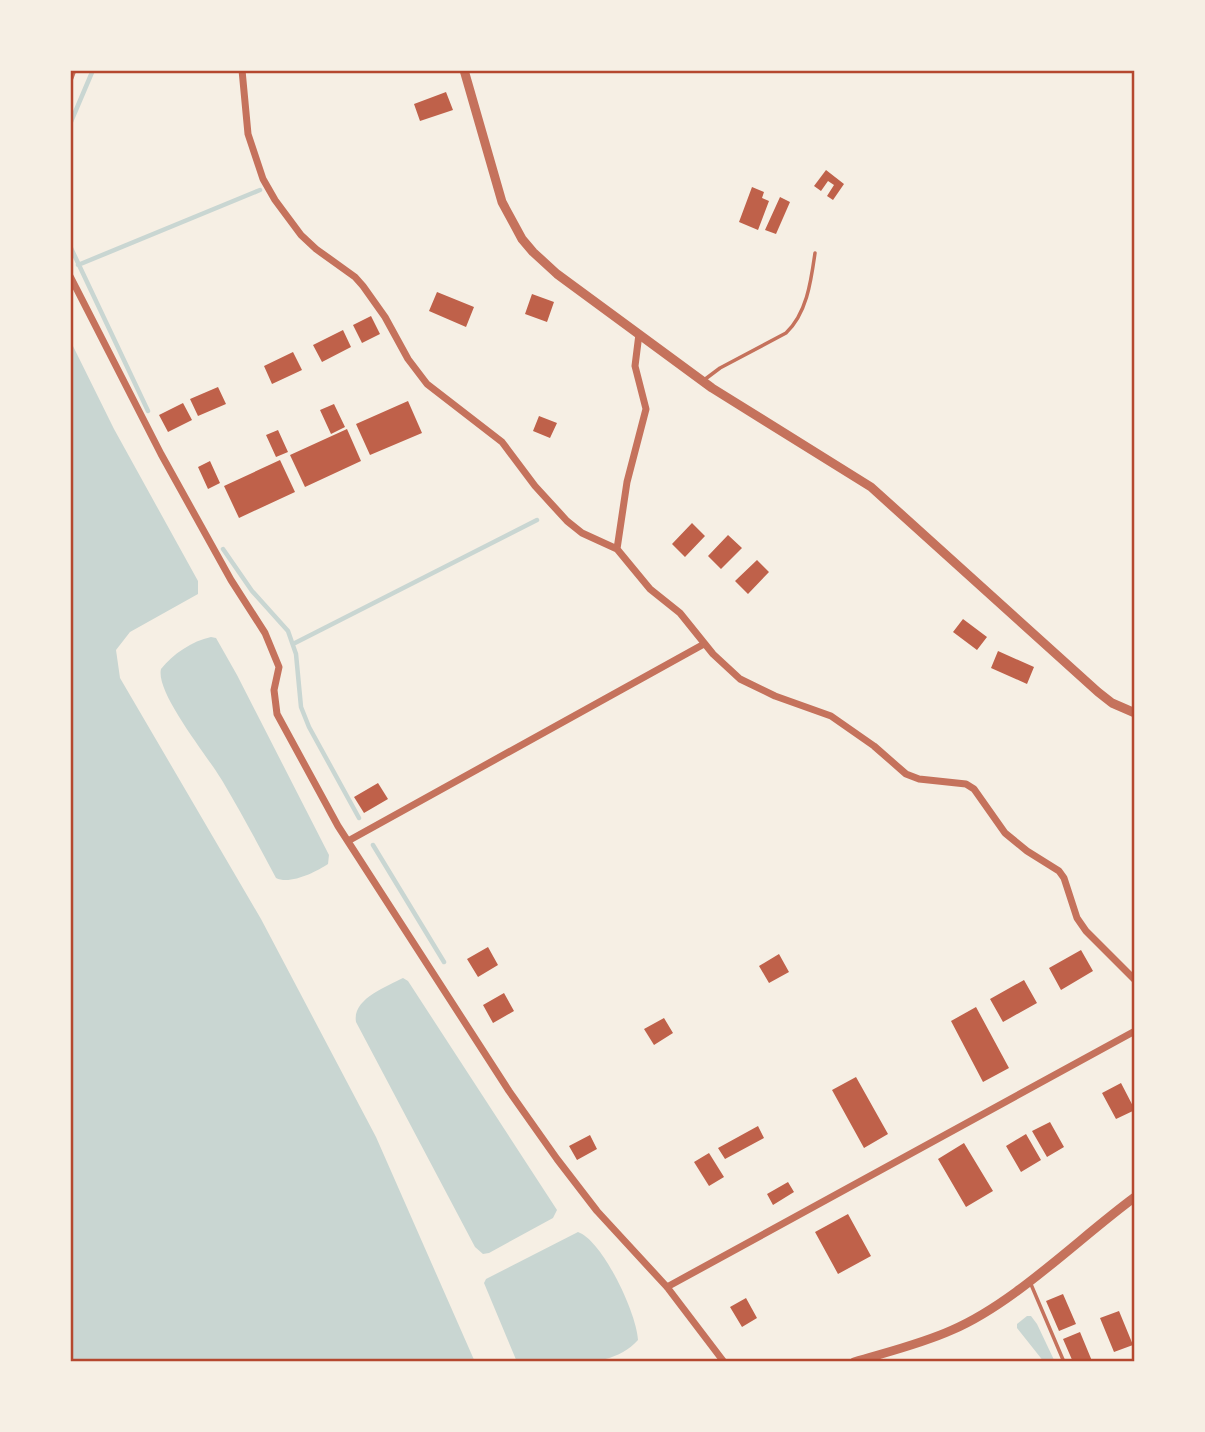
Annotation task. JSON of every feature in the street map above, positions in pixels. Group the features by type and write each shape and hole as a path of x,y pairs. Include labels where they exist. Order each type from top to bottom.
{"street":[{"path":"70,78 74,70"},
{"path":"242,70 246,117 263,179 286,216 316,249 355,277 363,286 385,317 408,359 427,384 502,442 535,486 567,521 582,533 617,548 650,589 680,613 704,644 740,679 775,696 831,716 874,746 906,774 919,779 966,784 974,789 1005,832 1027,851 1059,871 1064,878 1077,918 1086,931 1135,980"},
{"path":"464,70 494,180 510,219 522,239 557,274 702,381 872,487 1098,692 1112,703 1135,713"},
{"path":"70,276 161,454 231,580 265,634 279,667 274,690 277,714 348,841 509,1091 557,1159 597,1211 667,1287 724,1362"},
{"path":"617,548 626,482 646,410 635,366 639,334"},
{"path":"348,841 704,644"},
{"path":"667,1287 1135,1031"},
{"path":"855,1362 953,1330 993,1307 1135,1197"}],"lane":[{"path":"702,381 720,368 773,341 793,326 808,291 815,253"},
{"path":"1030,1280 1064,1362"}],"shaded area":[{"path":"70,340 114,429 198,581 198,594 130,632 116,650 120,678 261,919 376,1137 475,1362 70,1362"},
{"path":"211,637 216,638 237,675 329,855 328,864 310,874 288,880 276,878 223,782 166,694 161,680 161,669 183,649"},
{"path":"403,978 408,981 557,1210 553,1218 489,1253 483,1254 475,1247 356,1022 356,1014 365,1000"},
{"path":"578,1232 588,1238 608,1263 632,1313 638,1340 626,1350 597,1361 517,1362 484,1283 486,1279"},
{"path":"1031,1316 1037,1324 1055,1362 1044,1362 1017,1328 1017,1324"}],"building":[{"path":"446,92 453,110 420,121 414,104"},
{"path":"826,170 844,184 833,200 827,196 834,185 828,181 821,191 814,186"},
{"path":"752,187 764,192 762,198 769,201 758,230 739,222"},
{"path":"780,197 790,202 776,234 765,230"},
{"path":"437,292 474,307 466,327 429,311"},
{"path":"532,294 554,302 547,322 525,314"},
{"path":"371,316 380,334 362,343 353,325"},
{"path":"343,330 351,347 322,362 313,345"},
{"path":"293,352 302,370 272,384 264,366"},
{"path":"218,387 226,404 198,416 190,399"},
{"path":"408,401 422,433 370,455 356,424"},
{"path":"183,403 192,420 168,432 159,415"},
{"path":"334,404 345,427 331,434 320,410"},
{"path":"539,416 557,423 550,438 533,431"},
{"path":"347,429 361,461 305,487 290,455"},
{"path":"278,430 288,452 276,457 266,435"},
{"path":"280,460 295,492 239,518 224,486"},
{"path":"210,461 220,483 208,489 198,467"},
{"path":"692,523 705,536 685,557 672,544"},
{"path":"728,535 742,548 721,569 708,556"},
{"path":"757,560 769,572 748,594 735,581"},
{"path":"963,619 987,637 977,650 953,632"},
{"path":"998,651 1034,667 1027,684 991,668"},
{"path":"378,783 388,799 364,813 354,797"},
{"path":"488,947 498,965 478,977 467,959"},
{"path":"1081,950 1093,971 1061,990 1049,968"},
{"path":"779,954 789,972 769,983 759,966"},
{"path":"1024,980 1037,1003 1003,1022 990,999"},
{"path":"504,993 514,1011 493,1023 483,1005"},
{"path":"976,1007 1009,1068 983,1082 951,1021"},
{"path":"664,1018 673,1033 654,1045 644,1029"},
{"path":"856,1077 888,1134 864,1148 832,1090"},
{"path":"1121,1083 1135,1110 1116,1119 1102,1093"},
{"path":"1050,1122 1064,1147 1047,1157 1032,1131"},
{"path":"758,1126 764,1138 725,1159 718,1148"},
{"path":"1026,1134 1041,1160 1021,1172 1006,1146"},
{"path":"590,1135 597,1149 577,1160 569,1146"},
{"path":"964,1143 993,1191 966,1207 938,1159"},
{"path":"709,1153 724,1177 709,1186 694,1162"},
{"path":"788,1182 794,1192 773,1205 767,1194"},
{"path":"848,1214 871,1256 838,1274 815,1232"},
{"path":"1063,1294 1076,1324 1059,1331 1046,1301"},
{"path":"746,1298 757,1318 742,1327 730,1307"},
{"path":"1119,1311 1133,1345 1114,1352 1100,1318"},
{"path":"1080,1332 1092,1361 1090,1362 1073,1362 1063,1339"}],"waterway":[{"path":"70,124 93,70"},
{"path":"78,265 260,190"},
{"path":"70,246 148,411"},
{"path":"293,644 537,520"},
{"path":"223,549 252,591 288,631 296,654 301,707 309,727 359,818"},
{"path":"373,845 444,962"}]}
